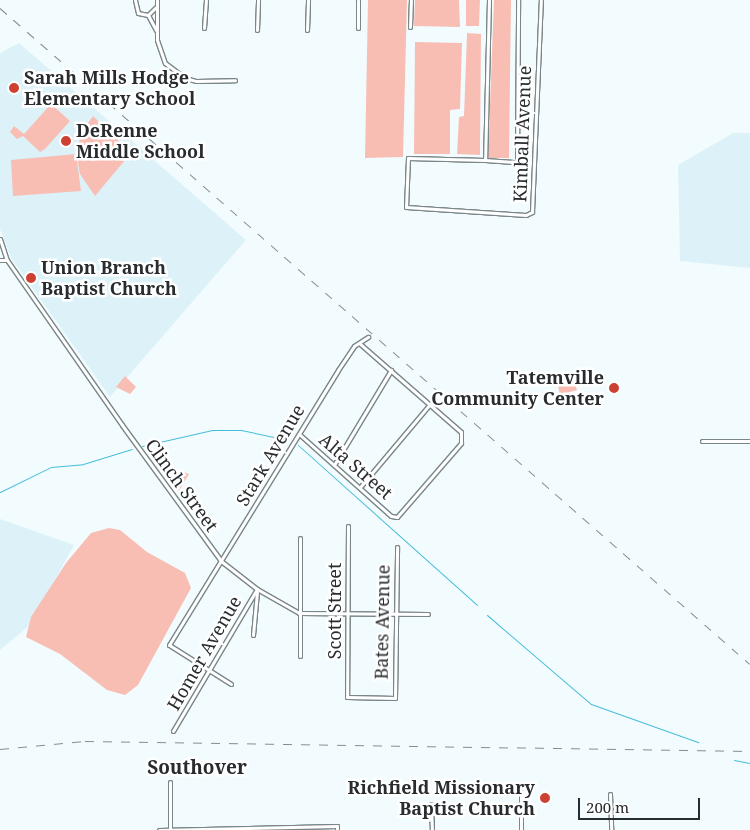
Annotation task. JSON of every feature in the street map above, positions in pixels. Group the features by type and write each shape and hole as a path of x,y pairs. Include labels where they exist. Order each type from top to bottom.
{"street":[{"path":"135,0 138,13 148,15"},
{"path":"157,0 156,31 159,51 174,71 196,81 235,80"},
{"path":"204,28 206,0"},
{"path":"257,30 258,0"},
{"path":"307,30 308,0"},
{"path":"358,0 358,28"},
{"path":"410,27 411,0"},
{"path":"488,0 484,160 517,162 518,0"},
{"name":"Kimball Avenue","path":"484,160 408,158 406,207 526,215 532,212 540,0"},
{"path":"148,15 157,6"},
{"path":"148,15 156,31"},
{"name":"Clinch Street","path":"0,239 7,260 122,425 221,561 257,589 299,613"},
{"path":"0,260 7,260"},
{"name":"Stark Avenue","path":"211,670 169,644 354,346 360,344 368,337"},
{"path":"360,344 430,404 360,486"},
{"path":"334,465 392,370"},
{"name":"Alta Street","path":"299,434 360,486 391,516 397,516 461,442 461,432 430,404"},
{"path":"702,441 750,441"},
{"name":"Scott Street","path":"348,526 347,697 395,698"},
{"path":"300,538 300,656"},
{"name":"Bates Avenue","path":"395,698 397,547"},
{"path":"253,635 257,589"},
{"name":"Homer Avenue","path":"173,731 211,670 257,589"},
{"path":"299,613 428,614"},
{"path":"211,670 231,684"},
{"path":"170,782 170,830"},
{"path":"521,792 521,830"},
{"path":"610,794 611,830"},
{"path":"432,804 432,830"},
{"path":"159,830 337,828"}],"shaded area":[{"path":"368,0 407,0 403,157 365,158"},
{"path":"415,0 459,0 460,27 414,26"},
{"path":"466,0 480,0 479,26 466,26"},
{"path":"494,0 511,0 509,158 488,158"},
{"path":"467,33 481,34 480,155 457,154 459,117 464,116"},
{"path":"415,42 462,43 460,109 450,110 450,154 414,154"},
{"name":"DeRenne Middle School","path":"19,43 246,240 110,397 11,258 0,229 0,53"},
{"path":"51,104 70,121 45,149 40,152 23,136 17,139 10,132 14,126 24,134"},
{"path":"93,116 131,153 95,196 80,174 76,152 83,130"},
{"path":"733,133 750,133 750,268 680,261 678,165"},
{"path":"76,154 81,191 13,196 11,160"},
{"path":"125,376 136,387 130,394 116,387"},
{"path":"574,382 577,390 560,395 558,386"},
{"path":"181,471 189,474 179,491 169,478"},
{"path":"0,519 74,545 30,625 0,650"},
{"path":"109,528 120,530 147,552 185,573 191,588 138,685 125,695 107,690 60,654 26,637 31,617 66,563 91,533"}],"waterway":[{"path":"142,446 212,430 241,430 288,440"},
{"path":"298,445 477,605"},
{"path":"0,492 51,467 83,464 132,449"},
{"path":"487,615 591,704 698,742"},
{"path":"734,760 750,763"}],"railway":[{"path":"0,8 750,664"},
{"path":"0,749 85,741 750,751"}],"place":[{"name":"Sarah Mills Hodge Elementary School","path":"14,88"},
{"name":"DeRenne Middle School","path":"66,141"},
{"name":"Union Branch Baptist Church","path":"31,278"},
{"name":"Tatemville Community Center","path":"614,388"},
{"name":"Richfield Missionary Baptist Church","path":"545,798"}],"district":[{"name":"Southover","path":"197,768"}]}
